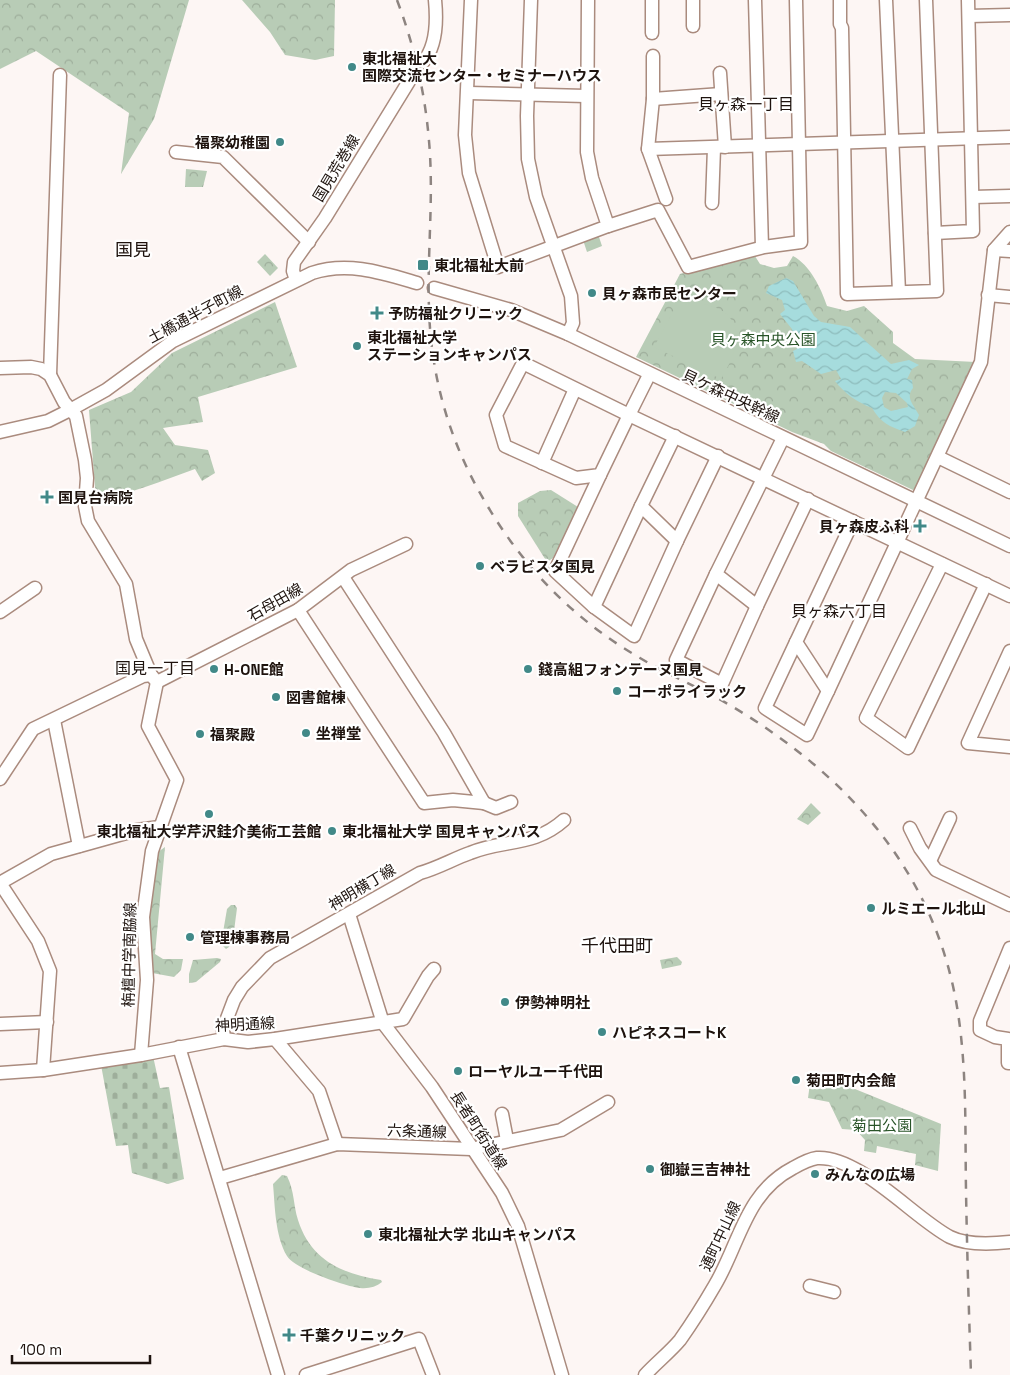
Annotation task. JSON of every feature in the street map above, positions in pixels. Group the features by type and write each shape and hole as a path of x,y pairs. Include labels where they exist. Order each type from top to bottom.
{"street":[{"path":"423,62 429,56 434,41 435,0"},
{"path":"471,0 469,93 465,135 469,173 498,267 608,226 658,210 688,267 762,247 801,242 796,0"},
{"path":"531,0 527,137 531,180 574,310 573,323 568,334"},
{"path":"588,0 587,152 592,178 608,226"},
{"path":"652,0 652,33"},
{"path":"692,0 693,26"},
{"path":"755,0 762,247"},
{"path":"840,0 845,143 847,294 937,291 926,0"},
{"path":"886,0 899,292"},
{"path":"935,233 973,231 968,0"},
{"path":"969,16 1010,15"},
{"path":"653,56 653,99 648,149 666,199"},
{"name":"国見荒巻線","path":"296,280 293,271 294,262 309,242 414,73"},
{"path":"712,203 719,148 720,73"},
{"path":"60,76 50,375 70,410 76,416 85,460 87,478 85,506 88,520 126,584 136,639 154,679"},
{"path":"469,93 586,96"},
{"path":"653,99 721,94"},
{"path":"648,149 759,147 1010,137"},
{"path":"176,152 223,157 309,242"},
{"path":"973,197 1010,196"},
{"path":"853,521 764,708 807,735 981,362 994,250 1010,232"},
{"path":"994,250 1010,251"},
{"name":"土橋通半子町線","path":"0,432 48,420 70,410 106,390 173,341 296,280 324,269 349,268 373,270 418,283"},
{"name":"貝ケ森中央幹線","path":"434,288 511,310 568,334 649,375 1010,546"},
{"path":"988,295 1010,297"},
{"path":"600,475 576,478 505,446 496,415 523,363 1010,596"},
{"path":"0,368 31,367 50,375"},
{"path":"649,375 555,571 594,607 634,636 718,456"},
{"path":"542,463 575,388"},
{"path":"594,607 640,506 675,436"},
{"path":"783,438 676,660 722,684 808,499"},
{"path":"938,457 1009,489"},
{"path":"640,506 677,541"},
{"name":"石母田線","path":"0,779 28,734 143,676 154,679 298,610 351,570 406,544"},
{"path":"942,564 866,718 908,748 986,584"},
{"path":"716,574 757,606"},
{"path":"343,577 444,733 484,803"},
{"path":"0,612 35,588"},
{"path":"298,610 424,803 453,800 484,803 496,808 511,802"},
{"path":"796,642 828,691"},
{"path":"1010,651 968,743 1010,747"},
{"name":"栴檀中学南脇線","path":"141,1055 147,980 143,917 152,851 177,780 148,726 154,679"},
{"path":"54,720 79,846"},
{"path":"930,861 950,818"},
{"name":"神明横丁線","path":"224,1039 223,1029 234,1000 261,966 282,951 420,873 440,867 470,852 531,840 551,832 564,820"},
{"path":"43,1070 50,971 38,941 1,887 51,854 136,830 160,827"},
{"path":"910,828 920,848 936,870 1010,905"},
{"name":"長者町街道線","path":"349,914 383,1023 432,1087 471,1149 502,1193 518,1226 562,1375"},
{"path":"1010,948 980,1021 980,1030 995,1037 1009,1039 1008,1063 1010,1064"},
{"name":"神明通線","path":"0,1073 43,1070 141,1055 224,1039 248,1042 275,1039 403,1019 434,969"},
{"path":"0,1024 47,1022"},
{"path":"275,1039 319,1091 337,1144"},
{"path":"179,1047 265,1326 278,1375"},
{"name":"六条通線","path":"220,1178 337,1144 471,1149 562,1130 608,1102"},
{"path":"502,1114 507,1140"},
{"name":"通町中山線","path":"645,1375 679,1341 716,1283 748,1211 758,1196 772,1182 802,1163 822,1158 842,1163 892,1193 950,1236 984,1243 1010,1242"},
{"path":"810,1286 834,1292"},
{"path":"306,1375 419,1339 433,1375"}],"green space":[{"path":"0,0 189,0 154,119 121,174 129,113 36,51 0,69"},
{"path":"242,0 335,0 334,56 315,60 285,55 270,32"},
{"path":"186,169 207,171 203,187 185,187"},
{"path":"598,234 602,246 587,252 583,240"},
{"name":"貝ヶ森中央公園","path":"753,253 760,264 774,268 787,266 793,256 810,271 822,292 827,306 847,311 864,306 893,332 893,343 915,359 976,362 916,488 913,490 831,451 824,444 792,432 636,357 680,274"},
{"path":"265,254 278,268 270,276 257,262"},
{"path":"275,302 297,367 198,397 203,422 163,428 175,445 208,450 215,473 202,481 195,469 134,491 96,500 89,410 131,392 172,353"},
{"path":"690,303 719,309 727,314 732,321 736,339 734,350 721,379 654,347 674,310"},
{"path":"551,490 578,507 553,558 547,562 518,516 518,503 540,491"},
{"path":"811,803 821,813 808,825 797,819"},
{"path":"165,847 155,954 163,959 183,959 181,970 174,977 152,973 149,912 158,852"},
{"path":"231,905 235,905 237,908 233,939 226,949 221,944 227,909"},
{"path":"677,957 682,962 681,965 662,969 660,960"},
{"path":"221,959 220,962 196,982 189,983 189,974 193,960"},
{"path":"153,1056 160,1088 169,1087 184,1179 168,1184 132,1173 128,1145 116,1146 101,1065"},
{"name":"菊田公園","path":"811,1076 823,1076 941,1124 938,1171 915,1165 916,1154 877,1146 876,1153 864,1151 865,1140 856,1130 842,1129 829,1102 808,1098"},
{"path":"282,1175 287,1176 290,1182 296,1214 311,1246 330,1263 341,1269 381,1280 382,1282 366,1288 343,1284 309,1271 287,1256 278,1230 273,1184"}],"water":[{"path":"786,278 793,281 814,316 821,322 850,327 891,364 909,360 919,365 912,369 907,379 912,380 913,388 910,398 919,415 915,426 905,432 886,423 878,417 872,408 852,397 839,386 835,381 841,379 836,370 821,374 802,361 796,362 793,351 797,349 792,329 780,314 785,310 782,300 766,293 769,286","holes":["885,392 896,393 907,403 908,407 891,411 884,407 882,398"]}],"railway":[{"path":"397,0 409,34 418,69 427,123 431,183 429,309 433,358 450,427 469,471 495,519 512,543 549,587 591,625 640,658 722,700 775,735 815,765 850,798 882,834 908,874 930,917 947,963 958,1013 963,1057 971,1375"}],"place":[{"name":"東北福祉大 国際交流センター・セミナーハウス","path":"352,67"},
{"name":"福聚幼稚園","path":"280,142"},
{"name":"東北福祉大前","path":"423,265"},
{"name":"貝ヶ森市民センター","path":"592,293"},
{"name":"予防福祉クリニック","path":"377,313"},
{"name":"東北福祉大学 ステーションキャンパス","path":"357,346"},
{"name":"国見台病院","path":"47,497"},
{"name":"貝ヶ森皮ふ科","path":"920,526"},
{"name":"ベラビスタ国見","path":"480,566"},
{"name":"H-ONE館","path":"214,669"},
{"name":"錢高組フォンテーヌ国見","path":"528,669"},
{"name":"コーポライラック","path":"617,691"},
{"name":"図書館棟","path":"276,697"},
{"name":"坐禅堂","path":"306,733"},
{"name":"福聚殿","path":"200,734"},
{"name":"東北福祉大学芹沢銈介美術工芸館","path":"209,814"},
{"name":"東北福祉大学 国見キャンパス","path":"332,831"},
{"name":"ルミエール北山","path":"871,908"},
{"name":"管理棟事務局","path":"190,937"},
{"name":"伊勢神明社","path":"505,1002"},
{"name":"ハピネスコートK","path":"602,1032"},
{"name":"ローヤルユー千代田","path":"458,1071"},
{"name":"菊田町内会館","path":"796,1080"},
{"name":"御嶽三吉神社","path":"650,1169"},
{"name":"みんなの広場","path":"815,1174"},
{"name":"東北福祉大学 北山キャンパス","path":"368,1234"},
{"name":"千葉クリニック","path":"289,1335"}],"district":[{"name":"貝ヶ森一丁目","path":"746,104"},
{"name":"国見","path":"133,249"},
{"name":"貝ヶ森六丁目","path":"839,611"},
{"name":"国見一丁目","path":"155,668"},
{"name":"千代田町","path":"617,945"}]}
